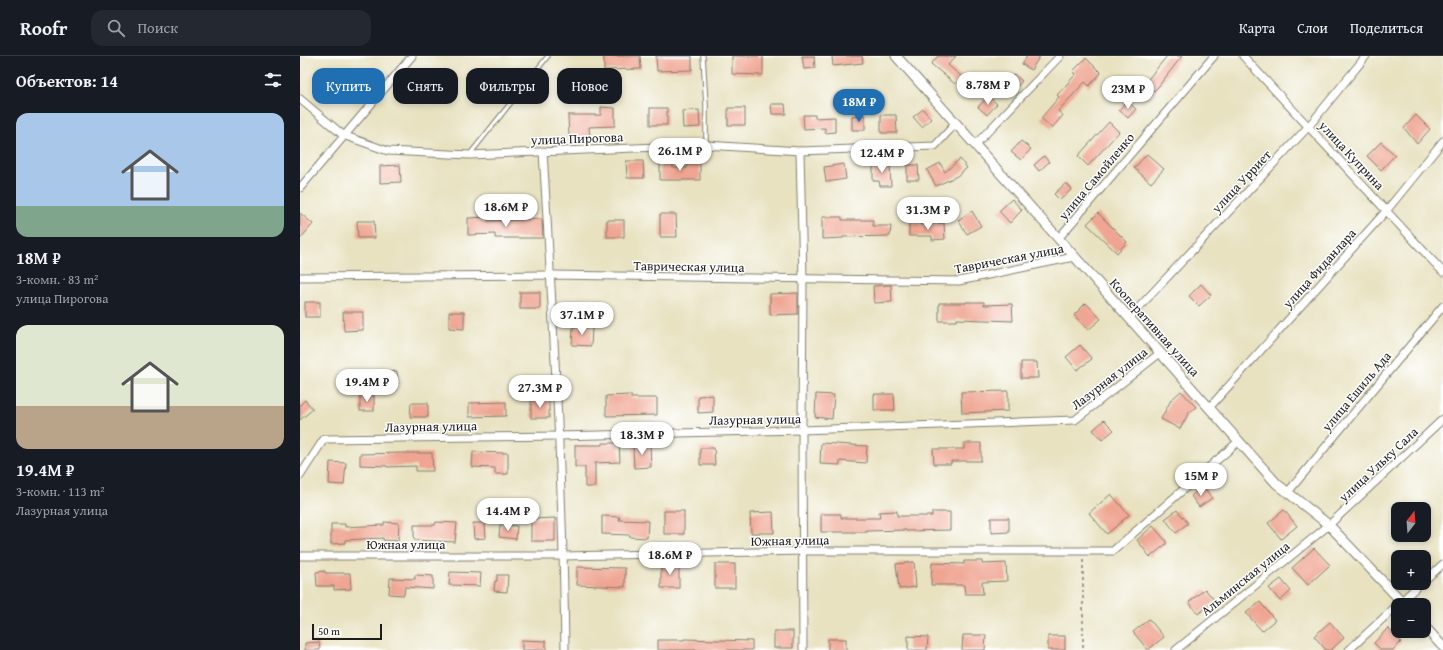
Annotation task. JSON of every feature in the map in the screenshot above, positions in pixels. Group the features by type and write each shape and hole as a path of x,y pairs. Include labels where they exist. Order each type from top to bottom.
{"street":[{"path":"300,188 343,135 412,56"},
{"name":"Кооперативная улица","path":"896,56 1277,484 1329,525 1398,598"},
{"path":"975,145 1060,56"},
{"name":"улица Самойленко","path":"1058,239 1214,56"},
{"name":"улица Куприна","path":"1244,56 1443,272"},
{"name":"улица Урриет","path":"1129,318 1309,126 1366,56"},
{"name":"улица Пирогова","path":"300,99 343,135 388,151 470,155 706,144 800,151 935,146 956,123"},
{"name":"улица Фиданлара","path":"1209,408 1387,210 1443,142"},
{"path":"542,151 559,436 564,556 565,650"},
{"path":"800,151 803,279 803,650"},
{"name":"Таврическая улица","path":"300,277 550,275 959,281 1074,257"},
{"name":"улица Ешиль Ада","path":"1288,492 1443,306"},
{"name":"Лазурная улица","path":"300,476 324,439 559,436 802,430 1075,420 1160,353"},
{"name":"улица Ульку Сала","path":"1329,525 1443,419"},
{"name":"Южная улица","path":"300,556 564,556 803,552 1113,550 1239,441"},
{"name":"Альминская улица","path":"1176,650 1329,525"},
{"path":"1431,575 1443,564"},
{"path":"1408,598 1415,590"},
{"path":"1349,650 1391,613"},
{"path":"1431,633 1443,646"}],"lane":[{"path":"470,155 548,56"},
{"path":"703,56 706,104 706,144"}],"path":[{"path":"1083,550 1083,650"}],"building":[{"path":"604,56 640,56 641,69 604,68"},
{"path":"656,56 692,56 692,70 657,71"},
{"path":"732,56 763,56 763,75 732,74"},
{"path":"802,56 814,56 815,68 804,69"},
{"path":"832,56 862,56 863,63 833,66"},
{"path":"938,56 956,56 948,65 962,77 955,84 931,64"},
{"path":"1027,56 1040,56 1031,70 1022,64"},
{"path":"1167,56 1182,56 1158,87 1146,99 1137,90"},
{"path":"1086,58 1101,73 1089,86 1085,82 1058,111 1063,115 1052,128 1041,118 1059,97 1057,95 1076,74 1073,71"},
{"path":"1014,74 1022,81 1014,90 1006,82"},
{"path":"988,96 997,104 987,115 978,107"},
{"path":"1127,101 1136,109 1128,118 1119,110"},
{"path":"771,104 785,104 786,114 772,114"},
{"path":"601,107 615,108 615,126 589,127 590,137 569,137 568,115 601,115"},
{"path":"650,108 667,108 667,125 650,125"},
{"path":"728,108 745,108 745,125 728,125"},
{"path":"923,109 931,119 922,127 913,117"},
{"path":"699,110 700,127 683,128 682,111"},
{"path":"803,115 815,115 815,118 835,117 835,132 825,133 825,128 804,129"},
{"path":"865,115 865,130 852,130 852,116"},
{"path":"881,115 896,115 897,133 881,133"},
{"path":"1416,115 1430,129 1417,144 1404,128"},
{"path":"1109,122 1119,132 1088,166 1078,156"},
{"path":"1021,141 1031,149 1021,160 1011,152"},
{"path":"1381,142 1395,155 1381,170 1367,156"},
{"path":"1147,154 1164,169 1151,183 1134,168"},
{"path":"1044,156 1049,162 1039,171 1034,165"},
{"path":"960,159 967,168 957,176 936,186 927,170 940,163 945,172"},
{"path":"626,161 643,161 644,178 627,178"},
{"path":"660,161 673,161 673,168 687,168 688,161 700,162 700,180 660,180"},
{"path":"873,163 890,163 891,186 880,186 879,181 873,181"},
{"path":"844,164 846,179 826,182 824,167"},
{"path":"400,165 401,182 380,183 380,166"},
{"path":"907,165 918,165 919,180 907,180"},
{"path":"1066,183 1072,189 1060,200 1054,194"},
{"path":"1012,199 1022,210 1010,223 999,211"},
{"path":"972,211 981,226 967,234 958,220"},
{"path":"300,213 313,224 300,239"},
{"path":"1098,213 1127,242 1117,253 1087,224"},
{"path":"660,214 676,214 677,237 660,237"},
{"path":"488,217 488,221 542,219 543,238 495,238 495,234 468,235 468,218"},
{"path":"822,217 842,217 842,220 873,220 873,226 891,226 890,236 822,239"},
{"path":"607,220 624,220 624,237 607,237"},
{"path":"357,221 374,221 375,238 358,238"},
{"path":"909,223 920,223 920,225 944,223 945,239 932,240 932,236 909,236"},
{"path":"1201,284 1211,295 1199,306 1189,296"},
{"path":"891,285 892,302 874,303 873,286"},
{"path":"520,292 540,292 540,309 520,309"},
{"path":"798,293 798,314 770,315 770,294"},
{"path":"305,302 320,302 320,317 305,317"},
{"path":"984,302 984,305 1012,304 1013,321 957,319 957,321 939,321 939,303"},
{"path":"1086,303 1101,319 1088,330 1074,315"},
{"path":"343,312 363,312 363,330 344,331"},
{"path":"449,312 464,312 464,329 449,328"},
{"path":"573,327 592,328 591,346 572,345"},
{"path":"1080,345 1092,359 1077,370 1066,357"},
{"path":"1021,362 1037,362 1038,378 1021,378"},
{"path":"397,371 398,384 381,386 380,373"},
{"path":"1008,391 1008,411 962,413 961,392"},
{"path":"1181,391 1196,407 1188,414 1180,429 1161,419 1171,400"},
{"path":"816,394 834,395 832,419 815,417"},
{"path":"874,394 894,394 895,410 874,410"},
{"path":"360,395 374,395 374,411 360,411"},
{"path":"631,395 631,398 657,398 657,415 606,416 606,396"},
{"path":"713,395 713,412 698,413 698,396"},
{"path":"305,400 313,409 300,420 300,405"},
{"path":"531,400 549,400 549,418 531,418"},
{"path":"506,402 506,416 469,417 469,403"},
{"path":"411,403 428,403 428,417 410,417"},
{"path":"1104,420 1114,430 1102,440 1093,430"},
{"path":"602,443 619,443 620,462 595,463 595,487 585,487 585,467 575,467 575,445 602,445"},
{"path":"821,443 867,446 866,463 840,461 840,465 820,464"},
{"path":"964,443 981,443 981,461 951,461 951,464 934,464 933,449 964,449"},
{"path":"650,444 651,467 634,468 633,445"},
{"path":"700,448 714,448 715,465 700,465"},
{"path":"473,452 508,453 508,474 495,474 495,468 472,467"},
{"path":"432,453 433,471 416,471 416,466 387,467 360,465 360,454"},
{"path":"330,462 346,463 344,485 329,484"},
{"path":"1203,486 1212,498 1199,507 1191,496"},
{"path":"1111,494 1129,515 1107,534 1089,513"},
{"path":"1177,510 1188,523 1176,533 1165,519"},
{"path":"1284,510 1297,526 1281,539 1268,523"},
{"path":"664,511 684,511 684,534 664,534"},
{"path":"897,511 897,516 932,516 932,512 950,512 950,530 821,532 821,514 841,514 841,518 880,518 879,512"},
{"path":"773,512 774,533 751,533 750,513"},
{"path":"602,516 620,517 619,520 648,521 647,538 630,537 630,535 602,534"},
{"path":"555,518 555,541 531,541 531,519"},
{"path":"991,518 1009,518 1009,532 991,533"},
{"path":"384,522 399,523 398,541 383,540 383,538 345,540 345,543 331,544 331,524 345,524 345,527 384,525"},
{"path":"436,522 457,523 455,542 414,540 414,525 435,525"},
{"path":"473,523 485,523 486,538 474,539"},
{"path":"500,525 517,526 516,539 499,537"},
{"path":"1153,526 1166,541 1166,544 1150,557 1137,540"},
{"path":"1314,548 1330,565 1308,585 1292,568"},
{"path":"964,561 982,561 982,564 1006,563 1007,581 982,582 983,594 965,594 964,585 931,585 932,563 964,564"},
{"path":"914,562 916,587 899,589 896,564"},
{"path":"715,564 735,564 735,588 715,588"},
{"path":"661,565 679,565 679,588 661,588"},
{"path":"577,567 625,568 625,587 577,585"},
{"path":"325,571 325,573 350,573 351,589 334,590 334,586 317,586 316,572"},
{"path":"450,572 481,573 480,586 449,585"},
{"path":"415,575 433,576 433,589 405,587 404,595 389,594 390,578 415,579"},
{"path":"497,575 508,575 507,592 494,591"},
{"path":"1281,579 1291,591 1280,601 1269,588"},
{"path":"1205,589 1215,601 1198,614 1189,602"},
{"path":"1260,602 1275,620 1262,631 1246,613"},
{"path":"1149,619 1164,637 1148,650 1133,632"},
{"path":"1330,622 1344,638 1331,650 1326,650 1314,636"},
{"path":"1388,628 1391,631 1391,638 1397,638 1401,642 1393,650 1381,650 1374,643"},
{"path":"774,631 793,631 793,648 774,648"},
{"path":"963,635 986,635 985,650 962,650"},
{"path":"908,636 928,637 927,650 908,650"},
{"path":"1048,636 1065,636 1065,650 1048,650"},
{"path":"684,639 752,641 752,650 658,650 658,640"},
{"path":"828,639 846,639 846,650 828,650"},
{"path":"522,640 546,641 546,650 522,650"},
{"path":"319,642 320,650 305,650 305,643"}]}
